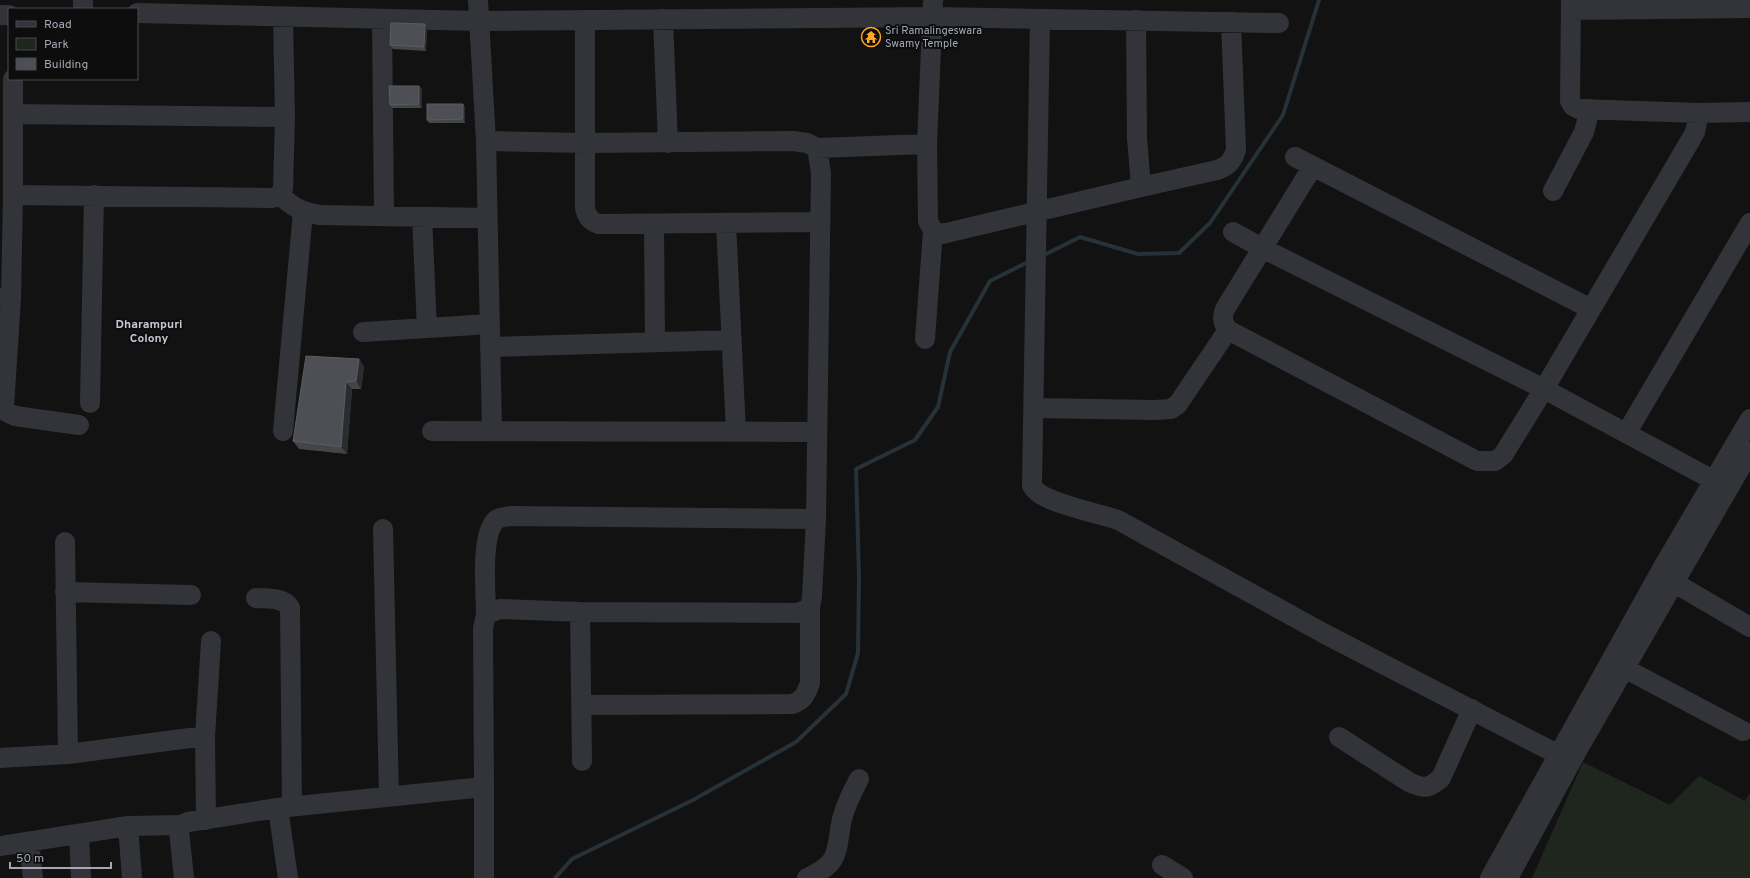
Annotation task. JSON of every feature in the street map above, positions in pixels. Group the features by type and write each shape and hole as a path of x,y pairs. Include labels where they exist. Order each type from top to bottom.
{"street":[{"path":"478,0 486,141 492,431"},
{"path":"1750,8 1570,5 1570,101 1573,106 1590,109 1699,113 1750,112"},
{"path":"924,339 933,231 928,221 927,144 934,8"},
{"path":"138,13 478,21 663,19 934,8 1040,19 1279,23"},
{"path":"13,195 272,198 280,195 283,189 285,117 282,17"},
{"path":"382,19 384,216"},
{"path":"663,19 668,143"},
{"path":"1040,19 1032,485 1034,490 1041,495 1062,503 1106,515 1120,521 1323,633 1559,755"},
{"path":"584,20 584,208 591,221 599,224 819,222"},
{"path":"1136,20 1137,138 1141,187"},
{"path":"933,231 942,234 1217,170 1227,166 1233,160 1236,150 1231,22"},
{"path":"13,80 13,195 6,298 4,407 8,412 16,416 79,425"},
{"path":"1553,191 1584,132 1590,109"},
{"path":"1313,166 1225,309 1222,317 1223,324 1228,330 1477,461 1495,461 1503,455 1544,389 1690,141 1695,132 1699,113"},
{"path":"13,114 285,117"},
{"path":"486,141 585,143 793,141 807,143 817,148 927,144"},
{"path":"581,705 792,704 800,702 806,695 810,684 810,608 812,597 816,519 819,222 821,173 817,148"},
{"path":"1295,157 1591,309"},
{"path":"90,403 94,195"},
{"path":"280,195 292,206 304,212 320,215 487,218"},
{"path":"283,431 304,212"},
{"path":"422,217 427,328"},
{"path":"726,223 736,432"},
{"path":"1627,432 1750,223"},
{"path":"654,224 655,342"},
{"path":"1233,232 1262,248 1544,389 1627,432 1721,484"},
{"path":"363,332 490,324"},
{"path":"1034,408 1171,409 1178,404 1228,330"},
{"path":"490,347 732,340"},
{"path":"1508,878 1673,582 1721,484 1750,418"},
{"path":"432,431 817,432"},
{"path":"1490,878 1663,567 1721,484 1750,451"},
{"path":"484,878 483,628 486,614 486,541 489,529 497,519 511,516 816,519"},
{"path":"383,529 389,797"},
{"path":"65,542 68,754"},
{"path":"1673,582 1750,627"},
{"path":"66,592 191,594"},
{"path":"256,598 282,600 287,602 290,608 285,808 288,878"},
{"path":"486,614 500,609 580,612 798,613 810,608"},
{"path":"580,612 582,761"},
{"path":"206,820 205,736 211,641"},
{"path":"1624,668 1744,731"},
{"path":"1338,737 1421,788 1433,785 1441,778 1472,709"},
{"path":"0,758 68,754 205,736"},
{"path":"807,878 822,871 837,854 842,819 848,799 859,779"},
{"path":"0,846 128,826 181,825 188,822 285,808 484,787"},
{"path":"181,825 179,831 184,878"},
{"path":"128,826 132,878"},
{"path":"79,834 81,878"},
{"path":"30,842 33,878"},
{"path":"1162,865 1183,878"}],"green space":[{"path":"1583,762 1670,805 1699,776 1745,801 1750,793 1750,878 1532,878"}],"building":[{"path":"391,23 425,24 424,47 390,45"},
{"path":"389,86 419,86 419,104 390,105"},
{"path":"427,104 463,104 463,119 427,120"},
{"path":"306,356 359,359 356,381 346,382 341,447 293,441"}],"waterway":[{"path":"1042,256 1080,237 1138,254 1179,253 1210,223 1283,115 1319,0"},
{"path":"555,878 572,859 693,800 796,742 846,694 858,653 859,577 856,469 915,440 938,407 950,352 990,281 1030,261"}],"place":[{"name":"Sri Ramalingeswara Swamy Temple","path":"871,37"}],"district":[{"name":"Dharampuri Colony","path":"149,332"}]}
